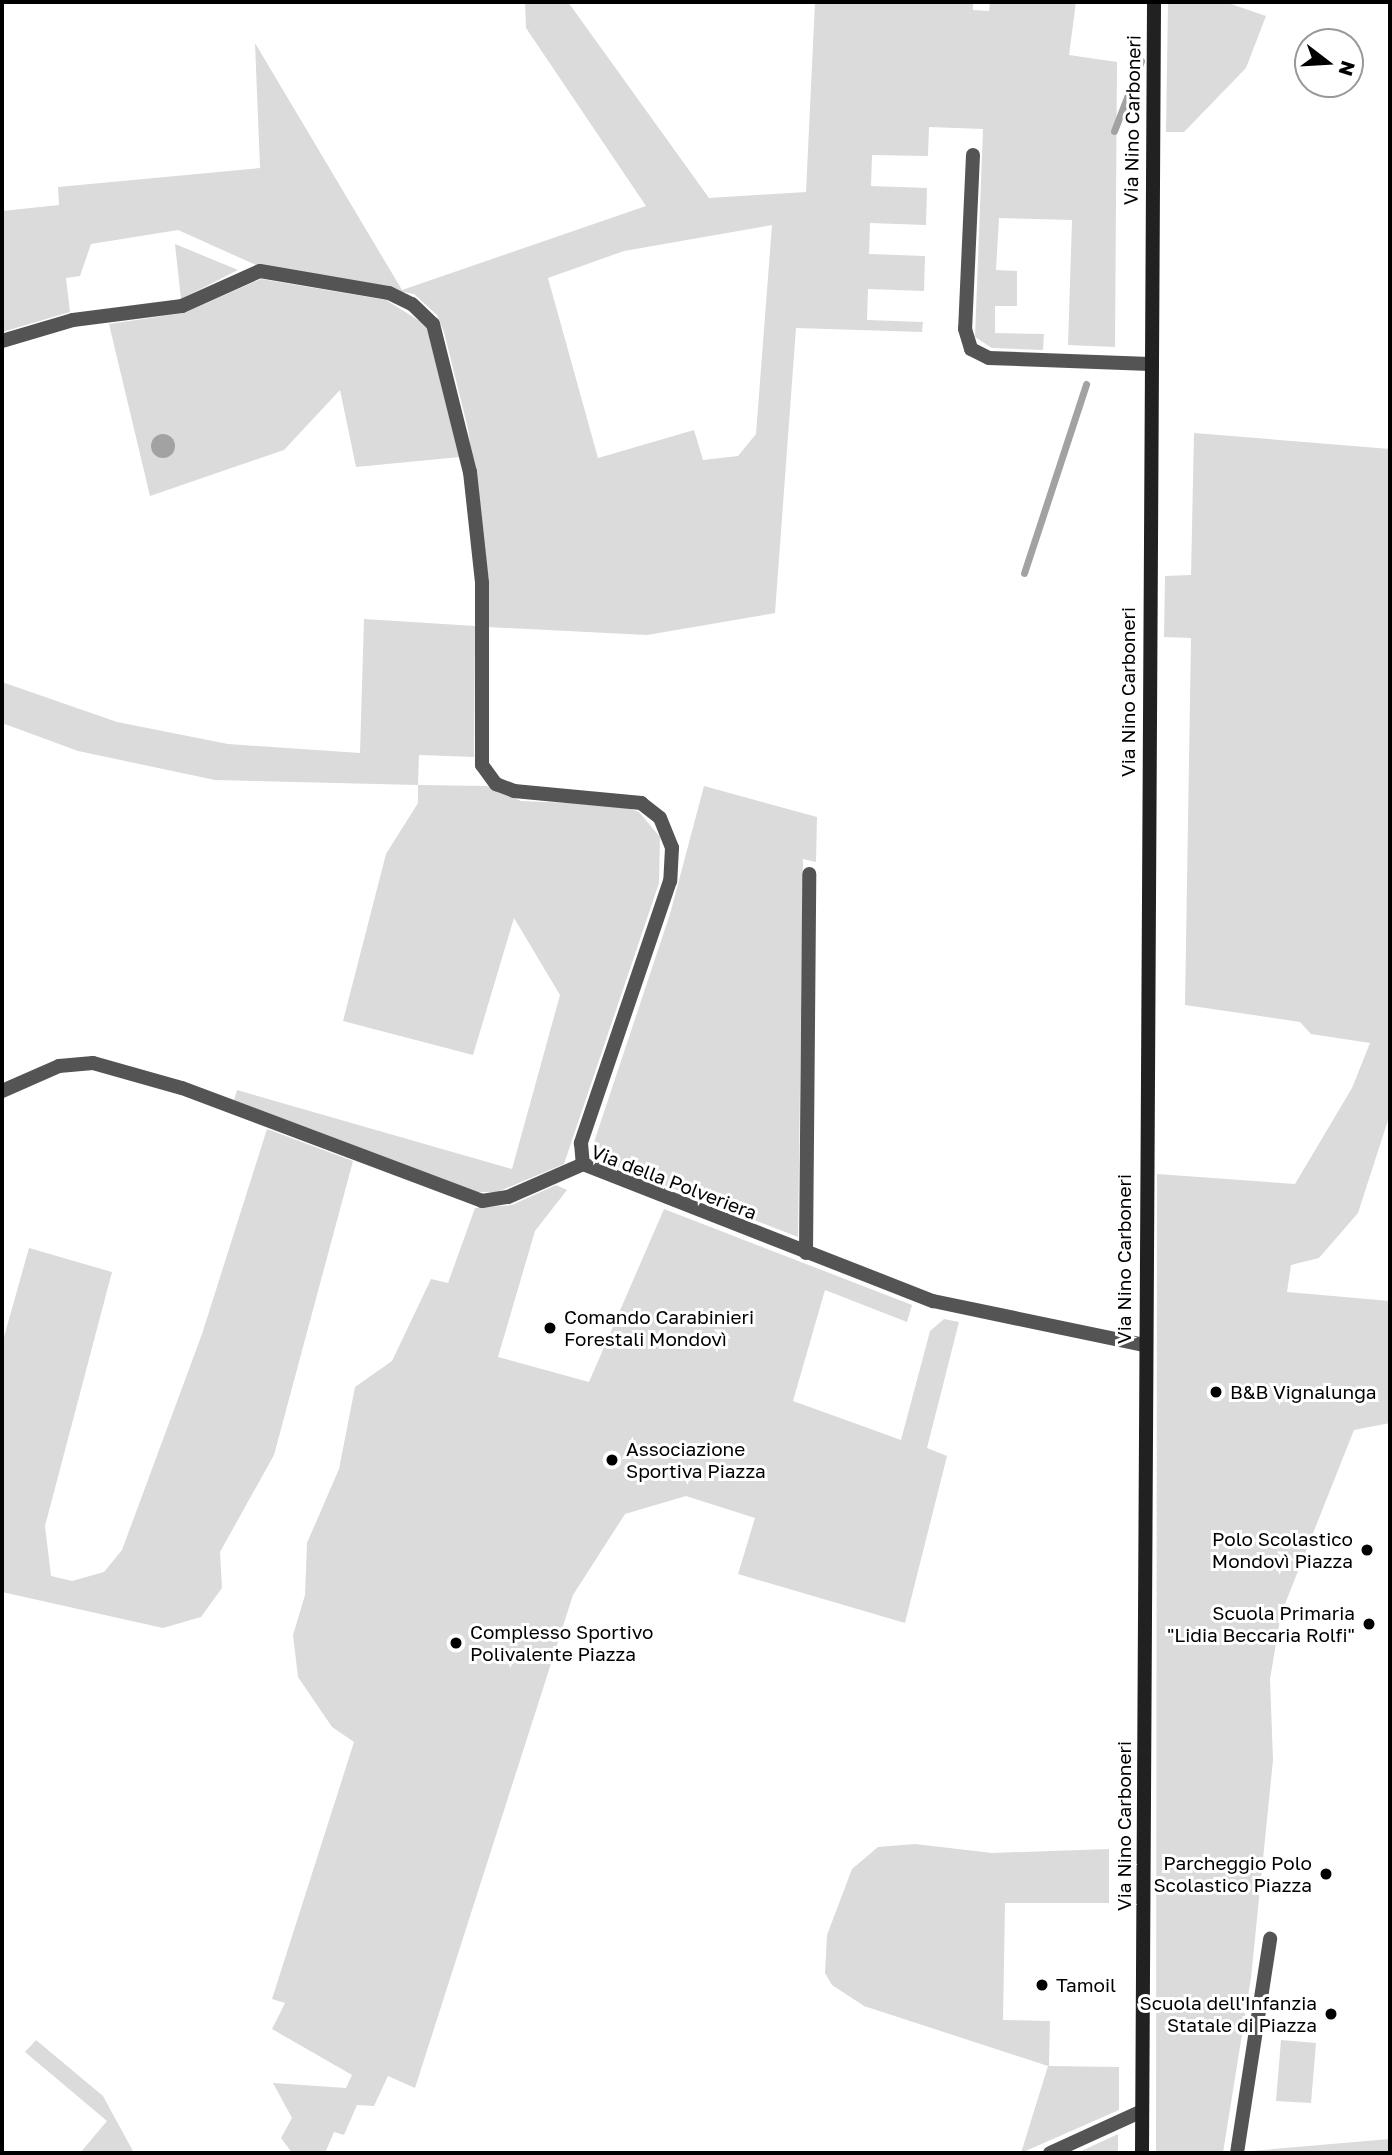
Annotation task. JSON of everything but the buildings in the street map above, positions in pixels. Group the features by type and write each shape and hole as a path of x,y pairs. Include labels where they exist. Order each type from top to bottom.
{"main road":[{"name":"Via Nino Carboneri","path":"1142,2153 1143,1345 1154,2"}],"street":[{"path":"973,155 965,330 971,349 989,358 1150,364"},
{"path":"2,341 73,320 182,306 260,271 389,293 429,318 442,349 470,471 482,583 478,730 484,769 514,791 641,803 660,818 672,848 670,881 581,1143 583,1164"},
{"path":"806,1253 809,874"},
{"name":"Via della Polveriera","path":"2,1091 59,1066 93,1063 182,1088 482,1201 508,1197 583,1164 945,1305 1143,1345"},
{"path":"1237,2153 1270,1939"},
{"path":"1050,2153 1142,2111"}],"shaded area":[{"path":"525,2 568,2 709,198 806,192 815,2 973,2 973,10 989,11 990,2 1076,2 1069,55 1117,62 1115,347 1068,345 1072,220 999,218 996,270 1017,271 1017,306 995,306 995,333 1044,334 1043,350 992,348 975,337 983,129 929,127 928,156 872,155 871,186 927,188 926,225 870,223 869,254 925,256 924,291 868,289 867,320 923,322 922,332 796,328 775,613 647,635 487,627 489,582 468,429 444,332 437,315 414,294 256,265 178,230 91,244 80,276 66,278 70,312 2,332 2,211 59,205 58,187 260,168 255,43 402,290 646,206 526,28","holes":["772,225 756,434 738,456 703,460 694,430 598,458 548,278 624,251"]},
{"path":"1168,2 1225,2 1266,16 1246,68 1184,132 1166,132"},
{"path":"175,244 238,270 181,299"},
{"path":"261,279 386,300 426,325 460,457 356,467 340,390 284,450 150,496 109,324 184,313"},
{"path":"1194,433 1390,449 1390,1114 1358,1213 1319,1258 1291,1265 1287,1292 1390,1301 1390,1423 1354,1430 1281,1614 1270,1679 1273,1760 1251,1978 1223,2153 1156,2153 1157,1174 1295,1184 1352,1088 1370,1043 1311,1034 1300,1022 1185,1005 1191,638 1164,637 1165,576 1191,575"},
{"path":"163,434 171,438 175,446 171,454 163,458 155,454 151,446 155,438"},
{"path":"364,619 475,626 474,757 419,755 418,785 215,780 78,751 2,723 2,682 117,722 228,744 360,753"},
{"path":"418,785 487,786 521,801 620,805 639,812 660,837 659,883 564,1164 497,1192 476,1192 234,1100 237,1090 512,1169 560,995 514,918 473,1055 343,1021 386,854 418,803"},
{"path":"704,786 817,817 816,862 803,859 798,1237 607,1163 592,1148 670,914"},
{"path":"267,1129 353,1161 274,1455 220,1552 222,1588 201,1617 163,1628 2,1592 2,1344 29,1248 112,1272 45,1526 51,1576 72,1581 104,1572 122,1550 202,1334"},
{"path":"556,1185 567,1190 535,1231 498,1357 589,1382 664,1209 912,1305 907,1322 825,1290 793,1401 901,1440 930,1331 944,1319 959,1322 927,1448 947,1456 905,1623 738,1574 755,1518 686,1496 625,1514 573,1595 415,2088 388,2076 374,2106 357,2105 344,2135 334,2132 325,2153 292,2153 281,2138 292,2118 273,2083 346,2088 352,2075 272,2029 285,2003 272,1999 354,1742 332,1727 298,1677 293,1635 305,1595 307,1543 339,1469 355,1387 392,1361 431,1279 448,1283 475,1208 512,1205"},
{"path":"915,1844 992,1853 1109,1849 1109,1903 1005,1903 1003,2020 1050,2021 1049,2066 1119,2067 1119,2110 1021,2153 1048,2066 864,2006 832,1985 825,1973 827,1935 852,1869 878,1847"},
{"path":"36,2040 103,2096 134,2153 80,2153 107,2121 25,2052"},
{"path":"1281,2040 1316,2043 1311,2103 1276,2101"},
{"path":"1118,2134 1118,2153 1077,2153"},
{"path":"1390,2139 1390,2153 1250,2153 1251,2151"}],"waterway":[{"path":"1114,131 1141,61"},
{"path":"1024,573 1086,384"}],"place":[{"name":"Comando Carabinieri Forestali Mondovì","path":"550,1328"},
{"name":"B&B Vignalunga","path":"1216,1392"},
{"name":"Associazione Sportiva Piazza","path":"612,1460"},
{"name":"Polo Scolastico Mondovì Piazza","path":"1367,1550"},
{"name":"Scuola Primaria \"Lidia Beccaria Rolfi\"","path":"1369,1624"},
{"name":"Complesso Sportivo Polivalente Piazza","path":"456,1643"},
{"name":"Parcheggio Polo Scolastico Piazza","path":"1326,1874"},
{"name":"Tamoil","path":"1042,1985"},
{"name":"Scuola dell'Infanzia Statale di Piazza","path":"1331,2014"}]}
